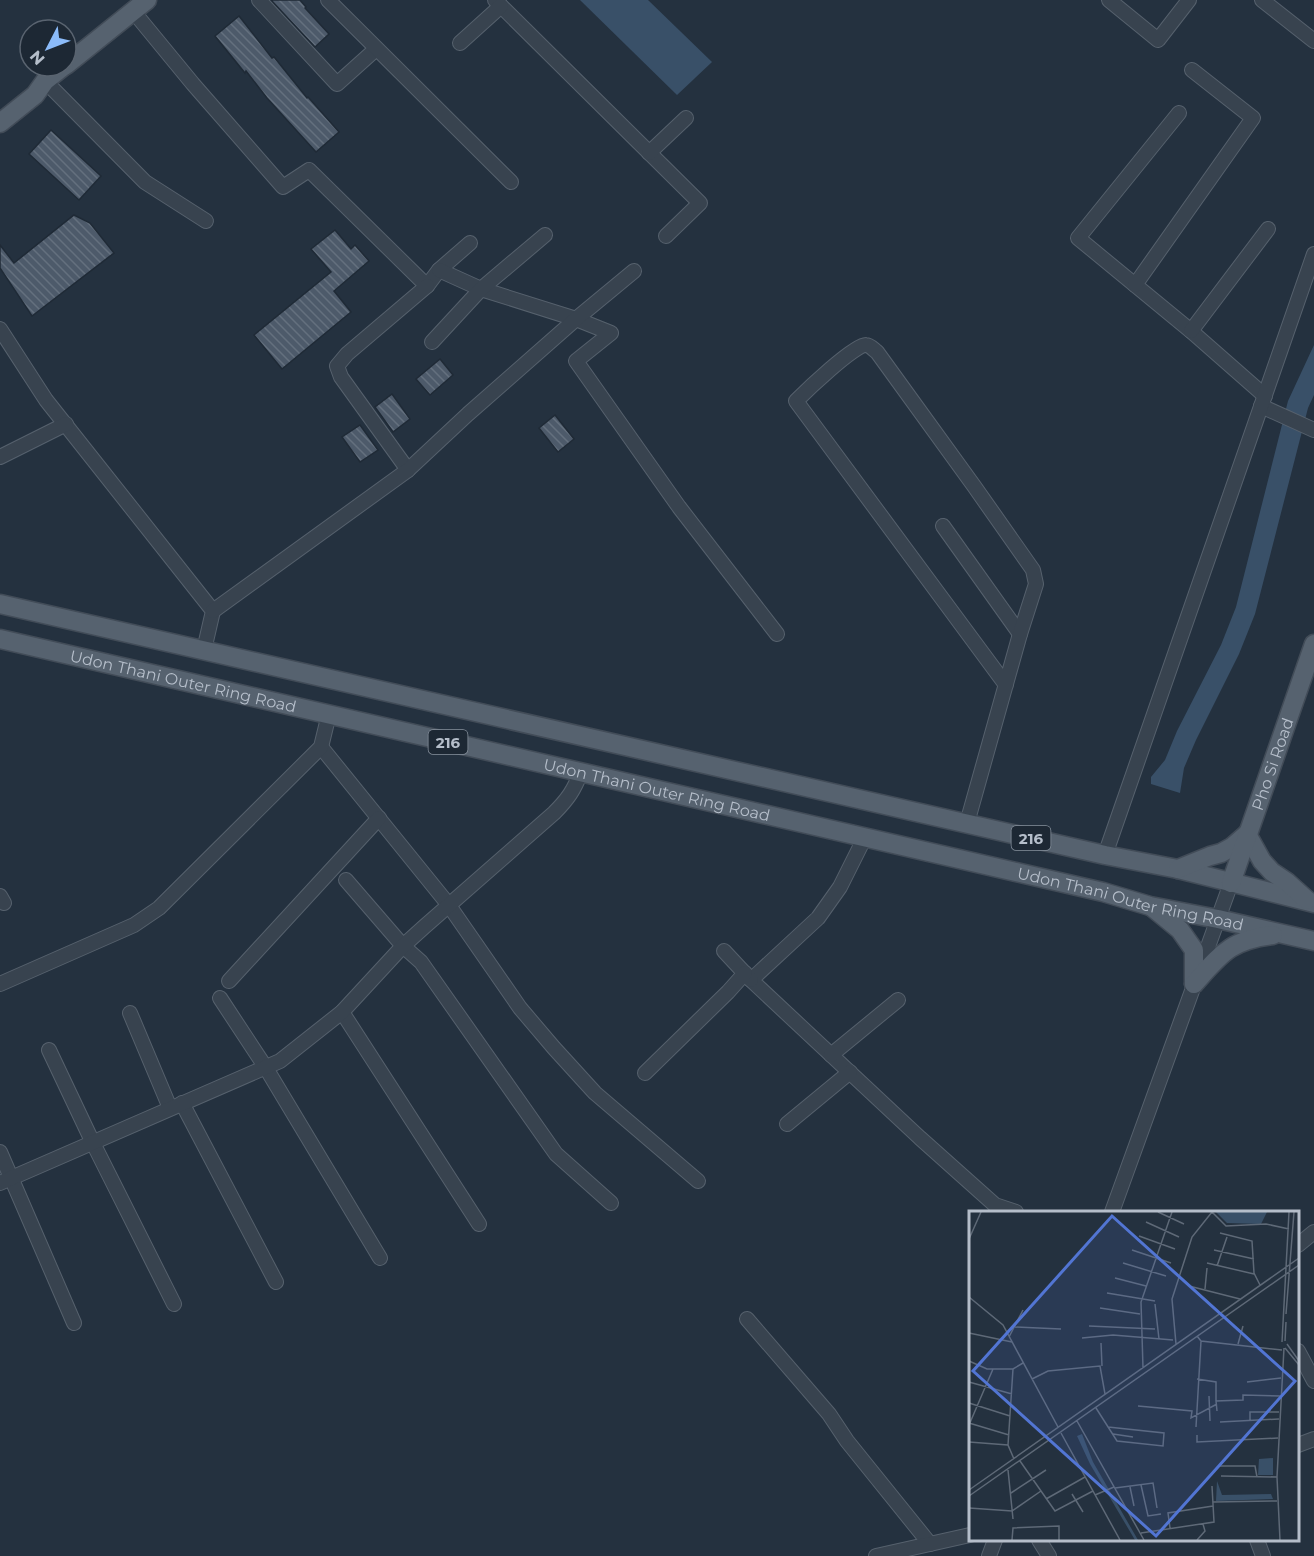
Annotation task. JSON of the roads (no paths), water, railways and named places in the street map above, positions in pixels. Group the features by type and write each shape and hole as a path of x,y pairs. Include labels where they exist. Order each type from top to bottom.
{"main road":[{"path":"78,55 140,5"},
{"path":"0,123 35,95 49,78"},
{"path":"0,111 29,87 45,81"},
{"name":"Udon Thani Outer Ring Road","path":"0,604 1105,855 1178,869 1311,902"},
{"name":"Udon Thani Outer Ring Road","path":"0,639 1103,892 1150,906 1314,941"},
{"name":"Pho Si Road","path":"1231,883 1314,644"},
{"path":"1178,869 1221,853 1247,834 1267,867 1311,902"},
{"path":"1150,906 1180,930 1194,950 1194,984"},
{"path":"1194,984 1216,959 1232,946 1254,938 1283,934"}],"street":[{"path":"259,0 337,84 376,49"},
{"path":"328,0 512,182"},
{"path":"1109,0 1158,40 1189,0"},
{"path":"1262,0 1314,41"},
{"path":"460,44 498,3 700,203 666,236"},
{"path":"140,5 193,84 283,187 309,170 427,286"},
{"path":"1135,285 1253,118 1192,70"},
{"path":"45,81 144,182 206,221"},
{"path":"1179,113 1078,238 1191,331 1263,401 1282,415 1309,427"},
{"path":"649,153 686,118"},
{"path":"1191,331 1269,229"},
{"path":"432,342 481,289 545,235"},
{"path":"408,470 341,377 338,366 347,354 427,286 439,270 470,243"},
{"path":"1105,855 1314,254"},
{"path":"439,270 481,289 576,319 611,333 576,360 679,507 777,634"},
{"path":"204,650 213,611 408,470 468,414 634,271"},
{"path":"0,329 46,400 213,611"},
{"path":"967,823 1036,584 1033,570 877,352 868,345 857,347 796,401 1006,685"},
{"path":"0,457 66,424"},
{"path":"943,526 1020,634"},
{"path":"0,984 134,925 159,908 321,747 329,714"},
{"path":"321,747 448,904 520,1008 554,1048 595,1093 698,1181"},
{"path":"6,1181 280,1061 342,1012 403,946 566,801 581,772"},
{"path":"229,981 379,818"},
{"path":"645,1073 729,992 818,918 840,887 865,837"},
{"path":"346,880 403,946 421,962 556,1154 611,1203"},
{"path":"1112,1211 1231,883"},
{"path":"724,951 748,977 995,1205 1013,1211"},
{"path":"220,998 266,1068 380,1258"},
{"path":"831,1054 898,1000"},
{"path":"342,1012 479,1224"},
{"path":"130,1013 176,1105 276,1282"},
{"path":"49,1050 174,1304"},
{"path":"787,1124 850,1072"},
{"path":"0,1152 6,1181 74,1323"},
{"path":"1299,1244 1314,1232"},
{"path":"747,1319 829,1414 847,1441 930,1544"},
{"path":"1299,1353 1314,1381"},
{"path":"1299,1445 1314,1439"},
{"path":"876,1556 969,1535"},
{"path":"989,1556 994,1541"},
{"path":"1040,1541 1048,1556"},
{"path":"1258,1541 1263,1556"}],"water":[{"path":"580,0 648,0 712,62 677,95"},
{"path":"1314,345 1314,395 1308,408 1255,614 1239,654 1184,768 1180,793 1151,784 1151,777 1165,760 1177,731 1221,645 1236,607 1288,401"}]}
